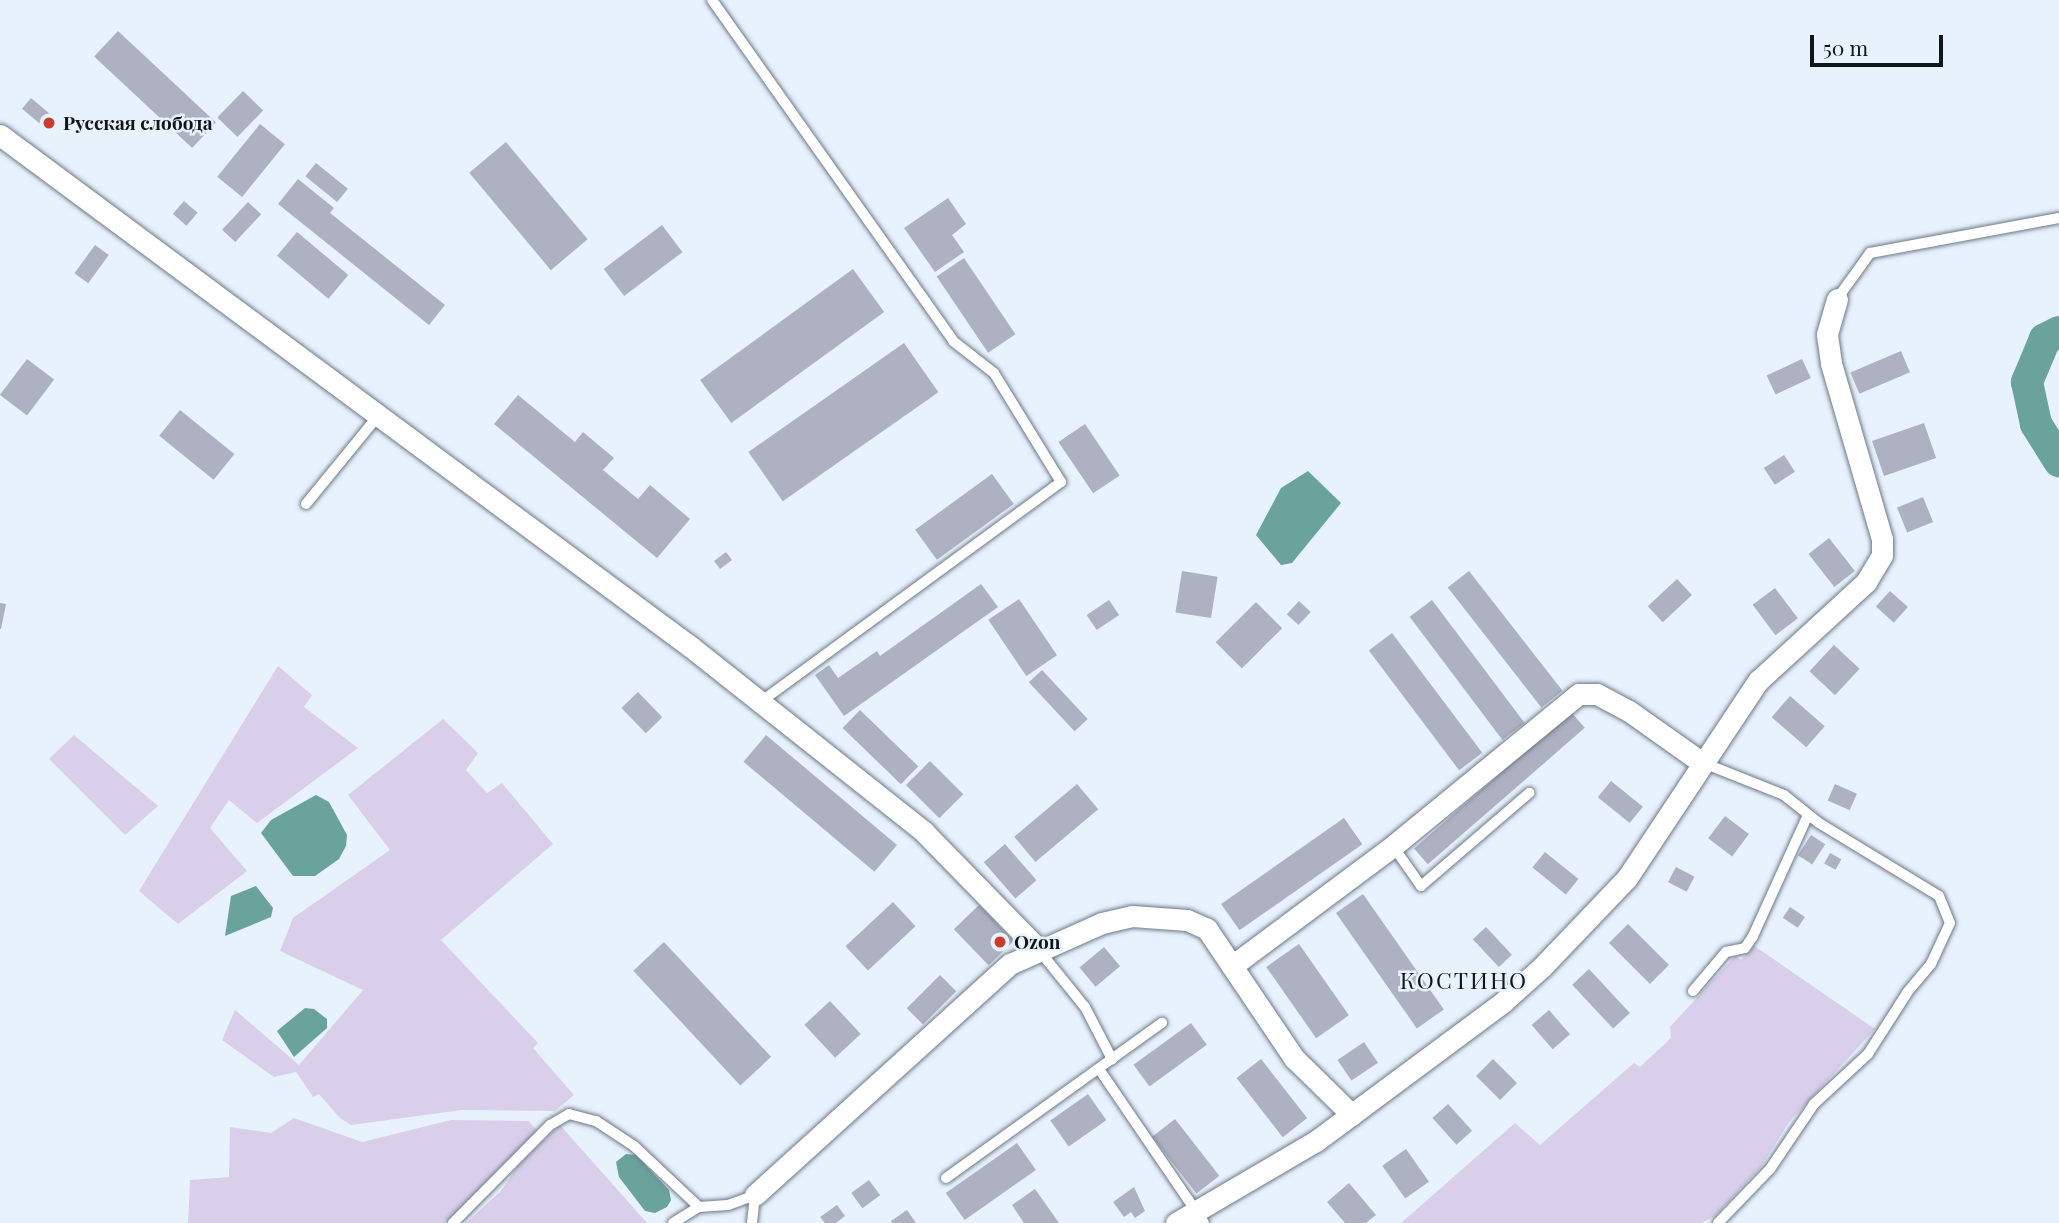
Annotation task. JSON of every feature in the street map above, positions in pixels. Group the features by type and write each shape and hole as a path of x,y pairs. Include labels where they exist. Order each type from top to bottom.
{"street":[{"path":"0,135 760,702 924,832 1038,949"},
{"path":"1176,1223 1200,1217 1352,1115 1503,1002 1582,928 1646,852 1701,762 1758,681 1866,582 1882,555 1879,524 1831,363 1827,334 1837,299"},
{"path":"1232,966 1393,846 1579,694 1597,694 1629,711 1701,762"},
{"path":"755,1195 1010,964 1038,949 1118,918 1166,916 1207,929 1294,1058 1352,1115"}],"lane":[{"path":"712,0 953,341 994,373 1061,482 760,702"},
{"path":"1837,299 1870,253 2059,218"},
{"path":"306,504 377,416"},
{"path":"1701,762 1784,795 1808,815 1939,896 1950,923 1931,964 1907,993 1868,1054 1814,1104 1770,1169 1718,1223"},
{"path":"1393,846 1421,886 1529,793"},
{"path":"1693,991 1726,952 1745,947 1753,936 1808,815"},
{"path":"1038,949 1084,1007 1112,1059"},
{"path":"946,1178 1162,1023"},
{"path":"1099,1069 1200,1217"},
{"path":"453,1223 550,1125 569,1114 596,1121 634,1146 699,1207"},
{"path":"673,1223 699,1207 729,1205 755,1195 752,1223"}],"shaded area":[{"path":"1308,471 1341,503 1292,563 1281,565 1256,535 1281,488"},
{"path":"278,666 312,695 304,707 358,748 257,823 229,800 210,828 247,871 178,924 139,891"},
{"path":"443,719 478,753 466,770 487,793 502,783 553,844 441,940 538,1043 533,1048 574,1095 555,1111 462,1110 351,1125 340,1118 319,1094 313,1097 296,1072 274,1077 222,1040 235,1010 299,1065 363,990 280,951 293,918 390,850 348,795"},
{"path":"74,735 158,806 125,835 49,759"},
{"path":"316,795 329,802 347,835 346,846 339,859 315,876 293,876 261,833 271,820"},
{"path":"256,886 273,908 271,917 225,936 231,896"},
{"path":"1753,945 1875,1029 1789,1122 1761,1167 1716,1215 1702,1223 1401,1223 1515,1123 1540,1145 1634,1063 1640,1067 1671,1038 1670,1027 1735,956 1741,960"},
{"path":"305,1008 314,1009 327,1019 327,1028 294,1057 277,1031"},
{"path":"294,1118 362,1142 451,1120 529,1121 537,1131 445,1223 188,1223 190,1180 229,1177 230,1127 271,1133"},
{"path":"560,1125 647,1223 466,1223 501,1191 519,1164"},
{"path":"626,1154 636,1155 669,1190 671,1200 667,1207 655,1213 645,1211 619,1177 616,1162"}],"building":[{"path":"118,31 216,122 192,148 94,57"},
{"path":"243,91 263,110 237,137 217,118"},
{"path":"31,98 58,120 49,131 22,109"},
{"path":"260,124 285,144 242,197 217,177"},
{"path":"506,142 588,239 551,270 469,173"},
{"path":"316,163 348,189 337,202 305,176"},
{"path":"298,179 334,208 330,213 445,305 429,325 278,204"},
{"path":"948,198 966,224 952,235 964,252 935,272 904,228"},
{"path":"184,201 198,213 186,226 173,214"},
{"path":"248,202 261,214 235,242 222,230"},
{"path":"662,225 682,252 624,296 604,269"},
{"path":"297,232 348,275 328,299 277,256"},
{"path":"95,245 109,255 88,283 74,273"},
{"path":"964,258 1015,334 988,353 937,276"},
{"path":"853,269 884,312 731,423 700,380"},
{"path":"904,343 938,392 783,501 748,452"},
{"path":"1901,351 1910,372 1859,394 1850,372"},
{"path":"27,359 54,379 27,415 0,395"},
{"path":"1802,359 1811,378 1776,395 1767,375"},
{"path":"518,395 575,442 583,432 614,458 603,470 638,499 650,485 690,519 657,558 494,424"},
{"path":"180,410 234,454 214,480 159,436"},
{"path":"1924,423 1936,458 1884,476 1872,441"},
{"path":"1085,424 1120,475 1093,493 1058,442"},
{"path":"1784,455 1795,472 1775,485 1764,468"},
{"path":"992,474 1014,504 937,560 915,530"},
{"path":"1923,497 1933,522 1907,533 1897,507"},
{"path":"1829,538 1855,571 1834,587 1809,554"},
{"path":"726,552 732,560 720,569 714,561"},
{"path":"1182,571 1218,577 1211,618 1175,612"},
{"path":"1469,571 1563,691 1541,707 1448,588"},
{"path":"1677,579 1692,595 1663,622 1648,606"},
{"path":"981,584 998,607 844,716 815,675 829,665 838,678 877,651 880,656"},
{"path":"1775,588 1798,618 1776,635 1753,605"},
{"path":"1890,591 1908,607 1894,623 1876,607"},
{"path":"1019,599 1057,655 1026,676 988,620"},
{"path":"1109,600 1119,615 1097,630 1087,615"},
{"path":"1432,600 1525,723 1502,740 1410,617"},
{"path":"1299,601 1311,612 1298,625 1287,614"},
{"path":"1256,602 1282,628 1242,668 1216,642"},
{"path":"0,603 6,604 1,629 0,629"},
{"path":"1392,633 1482,753 1459,770 1369,650"},
{"path":"1834,645 1860,669 1835,695 1809,671"},
{"path":"1042,670 1088,719 1075,731 1029,682"},
{"path":"638,692 662,717 646,733 621,708"},
{"path":"1790,696 1825,726 1806,747 1772,717"},
{"path":"860,710 918,766 901,784 843,728"},
{"path":"1571,712 1585,728 1428,864 1414,848"},
{"path":"766,735 897,845 874,872 744,762"},
{"path":"930,761 963,794 939,818 906,785"},
{"path":"1611,781 1643,807 1630,823 1598,797"},
{"path":"1077,784 1098,809 1035,862 1014,837"},
{"path":"1835,784 1857,794 1850,810 1828,800"},
{"path":"1725,816 1749,834 1732,856 1708,838"},
{"path":"1344,818 1362,844 1239,930 1221,904"},
{"path":"1811,835 1825,844 1812,864 1798,855"},
{"path":"1005,844 1036,880 1015,899 984,862"},
{"path":"1545,852 1578,879 1566,895 1532,868"},
{"path":"1830,853 1841,859 1836,870 1824,863"},
{"path":"1676,867 1695,877 1687,892 1668,882"},
{"path":"1363,894 1444,1010 1417,1028 1336,913"},
{"path":"893,902 916,926 868,970 845,946"},
{"path":"979,905 1014,941 989,965 954,929"},
{"path":"1790,907 1805,917 1798,928 1783,918"},
{"path":"1628,924 1669,965 1650,984 1609,943"},
{"path":"1486,927 1512,955 1499,967 1473,939"},
{"path":"664,942 771,1057 740,1085 633,971"},
{"path":"1299,944 1349,1015 1316,1038 1266,967"},
{"path":"1104,947 1120,966 1096,987 1079,968"},
{"path":"1589,969 1630,1013 1613,1029 1572,985"},
{"path":"940,975 956,991 923,1024 907,1008"},
{"path":"830,1001 861,1034 835,1058 804,1025"},
{"path":"1549,1010 1570,1034 1553,1049 1532,1025"},
{"path":"1191,1023 1207,1045 1149,1087 1134,1065"},
{"path":"1364,1042 1378,1063 1351,1081 1337,1060"},
{"path":"1261,1059 1307,1118 1283,1137 1237,1078"},
{"path":"1493,1059 1517,1083 1500,1100 1476,1076"},
{"path":"1088,1094 1106,1120 1069,1147 1050,1120"},
{"path":"1448,1104 1472,1131 1456,1145 1432,1118"},
{"path":"1175,1119 1219,1176 1196,1194 1152,1137"},
{"path":"1017,1143 1036,1170 965,1220 946,1193"},
{"path":"1406,1149 1429,1182 1405,1198 1382,1166"},
{"path":"869,1180 880,1195 862,1208 851,1193"},
{"path":"1349,1183 1376,1215 1366,1223 1345,1223 1327,1202"},
{"path":"1134,1187 1145,1211 1135,1218 1131,1212 1124,1217 1113,1202"},
{"path":"1035,1189 1059,1223 1024,1223 1012,1205"},
{"path":"837,1205 845,1216 836,1223 825,1223 820,1217"},
{"path":"907,1210 916,1223 892,1223 891,1221"}],"waterway":[{"path":"2059,332 2045,339 2027,382 2036,424 2059,461"}],"place":[{"name":"Русская слобода","path":"49,123"},
{"name":"Ozon","path":"1000,942"}],"district":[{"name":"КОСТИНО","path":"1464,980"}]}
